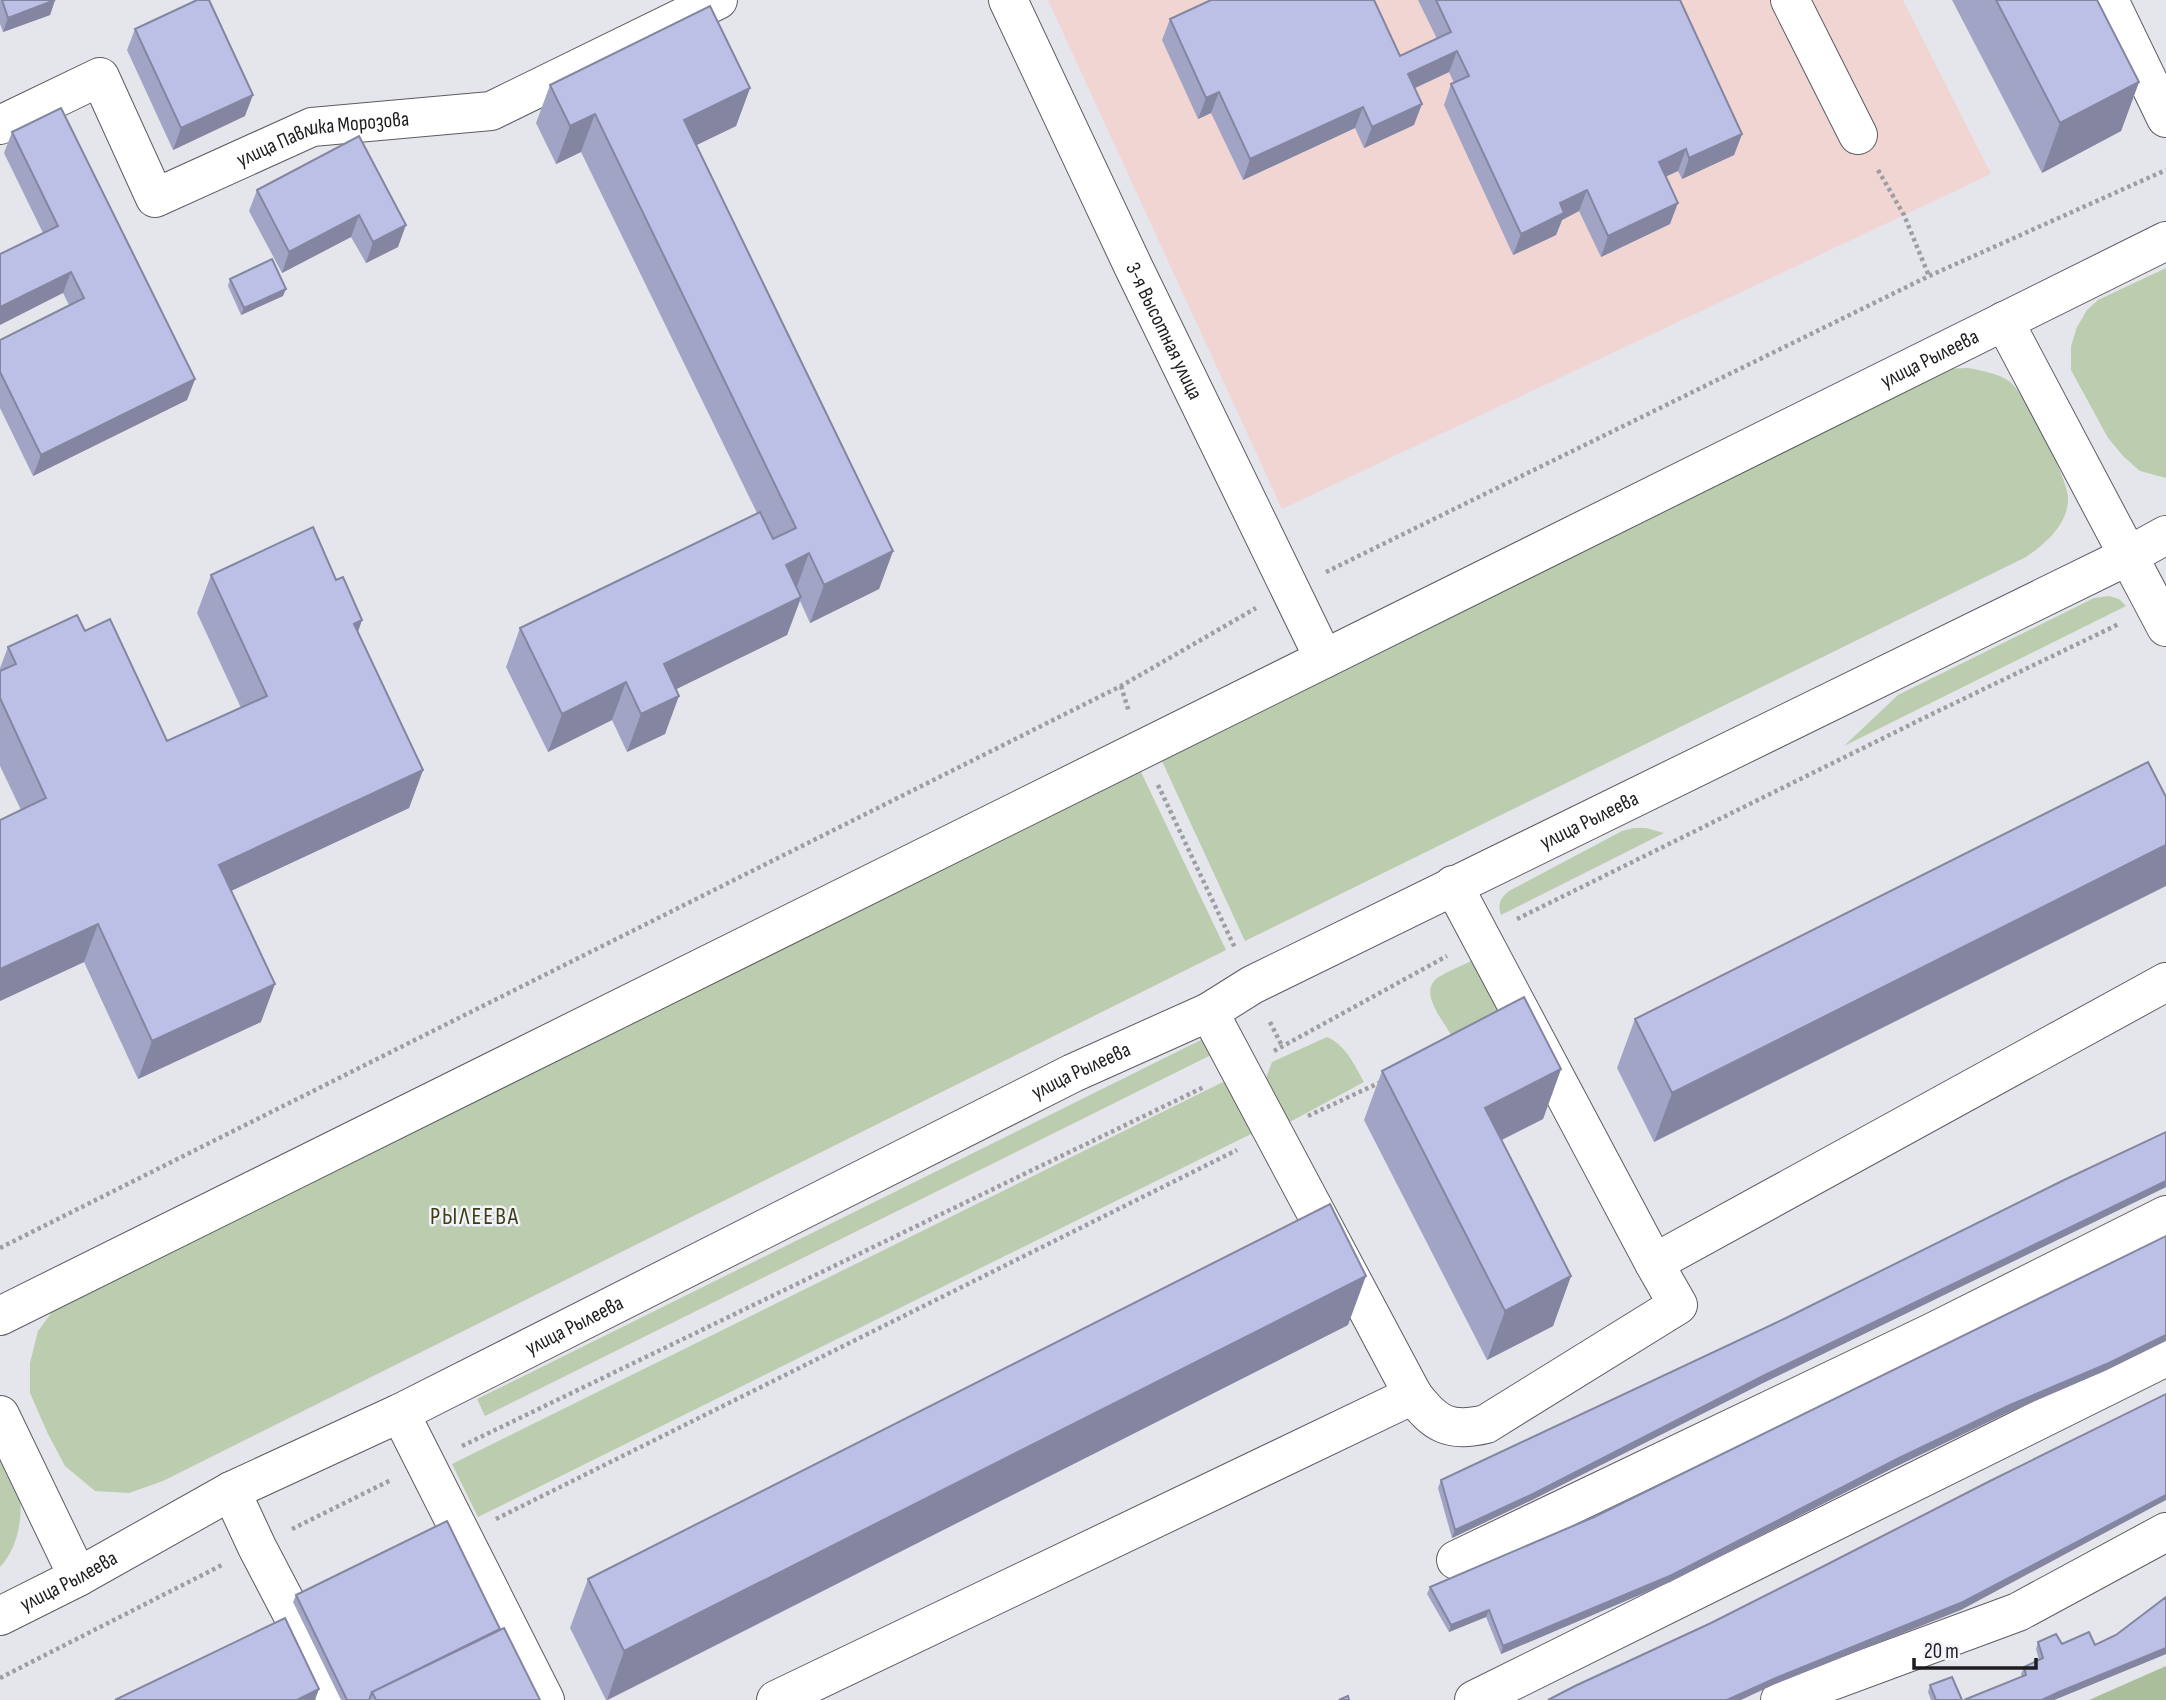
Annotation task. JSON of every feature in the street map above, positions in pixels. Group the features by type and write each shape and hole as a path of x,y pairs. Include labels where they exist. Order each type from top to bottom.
{"main road":[{"name":"улица Павлика Морозова","path":"0,125 100,77 155,198 312,127 491,111 718,0"},
{"name":"3-я Высотная улица","path":"1008,0 1133,266 1324,659"},
{"path":"1790,0 1858,135"},
{"path":"2109,0 2166,118"},
{"name":"улица Рылеева","path":"0,1316 2166,241"},
{"path":"2004,321 2160,617"},
{"name":"улица Рылеева","path":"0,1616 78,1577 231,1491 400,1413 1073,1073 1209,1012 1252,985 2166,535"},
{"path":"1209,1012 1413,1395 1435,1420 1445,1425 1457,1428 1486,1424 1678,1305 1453,885"},
{"path":"1654,1263 2166,982"},
{"path":"1456,1560 1933,1332 2166,1215"},
{"path":"1474,1700 2166,1356"},
{"path":"776,1700 1413,1395"},
{"path":"400,1413 545,1700"},
{"path":"0,1415 78,1577"},
{"path":"231,1491 257,1547 337,1700"},
{"path":"1780,1700 2018,1612 2166,1532"}],"path":[{"path":"1858,135 1904,215 1929,276"},
{"path":"0,1248 1121,686 1291,589 1929,276 2166,170"},
{"path":"0,1678 425,1463 1240,1069 1481,937 2160,617"},
{"path":"1121,686 1142,750 1282,1046"},
{"path":"462,1536 1273,1132 1385,1079"}],"shaded area":[{"path":"1048,0 1903,0 1991,174 1282,509"}],"green space":[{"path":"2166,268 2166,478 2140,471 2108,438 2071,370 2071,346 2077,327 2087,310 2098,300"},
{"path":"1968,368 2009,381 2025,401 2061,472 2068,497 2065,516 2041,546 2026,557 1245,941 1161,759 1940,369"},
{"path":"2109,596 2119,599 2126,606 1844,746 1898,695 2094,598"},
{"path":"1140,770 1226,950 163,1481 129,1493 95,1491 65,1466 30,1393 30,1363 38,1331 52,1312 76,1294"},
{"path":"1634,828 1664,833 1501,915 1500,901 1509,891 1622,831"},
{"path":"1475,959 1502,1009 1451,1035 1432,1000 1431,986 1438,978"},
{"path":"1213,1034 1221,1050 485,1416 477,1399"},
{"path":"1327,1037 1345,1051 1364,1082 1286,1124 1266,1078 1272,1062"},
{"path":"1235,1076 1261,1129 478,1517 452,1464"},
{"path":"0,1441 16,1482 21,1508 15,1540 0,1567"},
{"path":"2166,1666 2166,1700 2089,1700"}],"building":[{"path":"2,0 55,0 8,18"},
{"path":"197,0 209,0 253,95 181,128 135,29"},
{"path":"1211,0 1374,0 1400,56 1451,32 1436,0 1680,0 1742,134 1689,158 1686,149 1659,162 1678,203 1608,236 1587,190 1560,203 1564,213 1521,234 1451,84 1469,76 1457,51 1408,74 1422,104 1372,127 1363,107 1250,159 1219,92 1206,98 1170,19"},
{"path":"1996,0 2097,0 2139,82 2060,123"},
{"path":"710,6 750,88 684,120 893,551 824,585 809,553 786,565 801,597 664,664 679,696 641,714 626,682 562,714 520,628 760,512 773,539 796,528 595,114 570,126 550,85"},
{"path":"61,108 195,379 41,455 0,372 0,340 84,298 71,272 0,307 0,254 58,226 12,132"},
{"path":"359,136 406,225 373,242 359,215 289,252 257,190"},
{"path":"272,259 286,289 244,308 230,279"},
{"path":"313,527 336,580 343,577 362,620 354,624 423,770 219,865 275,984 152,1041 98,924 0,969 0,820 46,798 0,698 0,671 16,664 8,647 77,615 85,631 110,619 167,741 267,696 211,575"},
{"path":"2148,762 2166,797 2166,845 1672,1093 1635,1019"},
{"path":"1524,997 1561,1069 1485,1108 1571,1276 1505,1311 1382,1071"},
{"path":"2166,1132 2166,1181 1765,1375 1535,1493 1455,1530 1441,1480 1786,1318"},
{"path":"1330,1204 1366,1276 624,1651 588,1579"},
{"path":"2166,1236 2166,1335 1897,1459 1672,1575 1503,1646 1489,1610 1451,1625 1430,1587 1594,1517"},
{"path":"2166,1394 2166,1495 1963,1602 1727,1700 1548,1700 1711,1623"},
{"path":"447,1521 500,1629 372,1692 369,1700 347,1700 296,1595"},
{"path":"2166,1597 2166,1648 2042,1700 1964,1700 2026,1675 2024,1667 2043,1658 2038,1642 2056,1634 2062,1644 2089,1632 2095,1645 2116,1635"},
{"path":"285,1618 319,1689 297,1700 115,1700"},
{"path":"504,1628 540,1700 376,1700 372,1692"},
{"path":"1952,1677 1962,1700 1936,1700 1930,1685"}],"district":[{"name":"РЫЛЕЕВА","path":"475,1216"}]}
